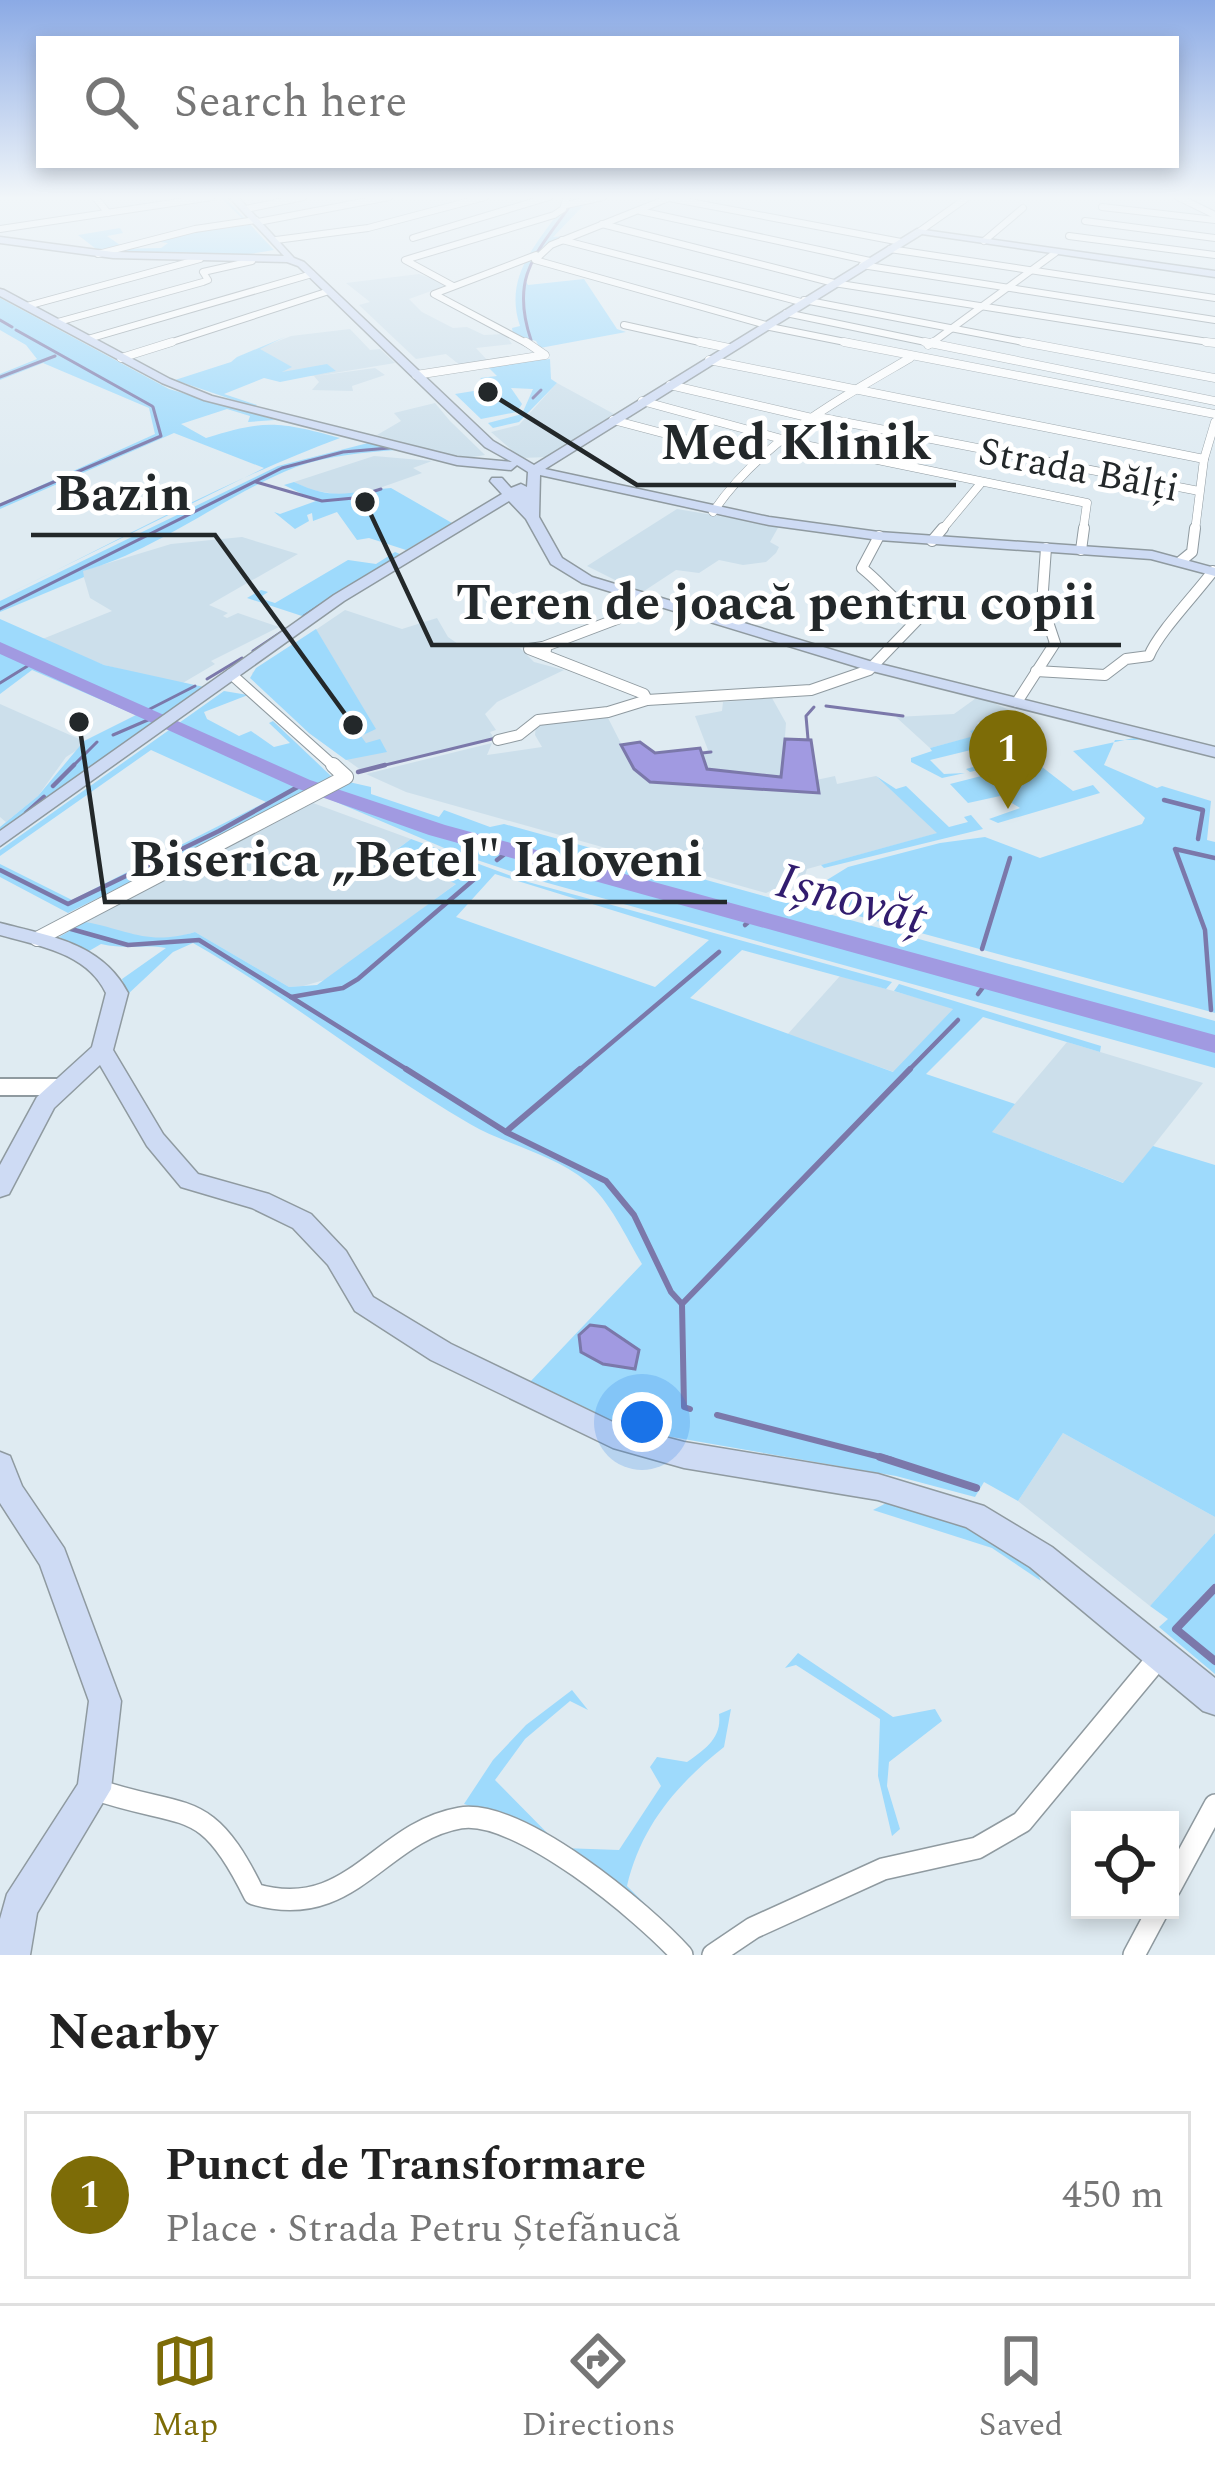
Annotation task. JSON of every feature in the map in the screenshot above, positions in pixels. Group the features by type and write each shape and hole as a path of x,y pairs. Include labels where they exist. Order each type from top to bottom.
{"street":[{"path":"27,306 92,288"},
{"path":"58,322 184,288"},
{"path":"88,340 264,288"},
{"path":"326,288 512,469 548,551 564,568 642,597 870,666 1215,752"},
{"path":"416,375 545,354 484,316 434,294 448,288"},
{"path":"640,288 765,325 910,358 1215,418 1204,459 1192,552 1181,561"},
{"path":"749,288 802,302 1214,376"},
{"path":"512,469 613,420 825,288"},
{"path":"868,288 1215,343"},
{"path":"712,512 737,478 761,459 1006,288"},
{"path":"1008,288 1215,320"},
{"path":"1148,288 1215,298"},
{"path":"121,358 329,291"},
{"path":"0,292 121,358 208,398 457,461 712,512 879,536 1181,561 1214,571 1174,625 1157,636 1152,654 1126,659 1106,675 1036,671"},
{"path":"786,313 1215,400"},
{"path":"624,325 729,348"},
{"path":"710,360 1204,459"},
{"name":"Strada Bălți","path":"670,385 817,418 1199,490"},
{"path":"643,400 785,441 1087,503 1081,550"},
{"path":"613,420 761,459"},
{"path":"512,469 510,494 532,518"},
{"path":"510,494 512,469"},
{"path":"932,541 981,483"},
{"path":"0,840 351,590 510,494"},
{"path":"498,740 519,735 538,719 608,712 647,700 798,692 870,666 921,616 886,598 880,583 862,568 879,536"},
{"path":"1017,702 1054,643 1042,604 1046,548"},
{"path":"642,597 617,619 542,650 644,694 647,700"},
{"path":"38,940 340,781 231,674"},
{"path":"0,929 82,956 114,983 116,1004 102,1050 59,1087 35,1116 0,1188"},
{"path":"102,1050 154,1140 190,1181 260,1201 302,1221 337,1258 364,1304 441,1352 613,1436 684,1454 878,1487 974,1516 1041,1557 1215,1699"},
{"path":"0,1087 59,1087"},
{"path":"0,1466 10,1492 52,1558 106,1701 94,1789 10,1914 12,1955"},
{"path":"712,1955 734,1936 776,1913 897,1864 976,1852 998,1841 1022,1822 1162,1653"},
{"path":"94,1789 198,1814 223,1832 254,1894 290,1904 316,1898 448,1823 482,1818 543,1847 624,1897 656,1923 682,1955"},
{"path":"1179,1871 1215,1805"},
{"path":"1134,1955 1153,1919"}],"shaded area":[{"path":"353,288 439,288 409,299 422,312 453,328 505,334 512,344 476,348 488,361 461,366 446,354 416,359 359,305 370,302"},
{"path":"590,288 617,329 626,332 540,348 536,341 513,334 512,328 520,326 516,289"},
{"path":"0,298 169,389 275,420 248,422 250,416 227,409 181,424 206,438 273,425 340,438 238,481 264,468 174,433 0,509 0,504 155,434 149,408 43,363 0,380 0,374 37,359 26,345 0,330"},
{"path":"350,329 370,350 380,349 395,363 316,376 375,368 385,375 352,386 353,391 312,390 319,382 314,376 286,374 258,349 291,336"},
{"path":"285,337 260,349 292,367 282,372 327,364 336,371 280,382 264,378 224,394 257,405 254,407 175,380 231,362"},
{"path":"550,359 551,379 557,383 519,422 493,428 488,423 522,414 533,389 511,388 522,404 517,412 481,419 455,394 492,388 480,378 497,376 487,366"},
{"path":"557,383 614,414 548,457 521,458 491,432 519,425"},
{"path":"435,403 485,455 462,459 377,435 401,421 394,413"},
{"path":"368,443 396,450 333,457 296,467 139,550 83,571 84,577 0,612 0,601 278,466"},
{"path":"374,456 432,461 413,468 422,473 354,497 311,490 294,482"},
{"path":"238,481 49,574 168,514"},
{"path":"294,482 333,493 391,488 452,523 406,550 369,538 357,540 337,512 313,521 312,513 307,515 309,521 295,529 274,512 316,501 284,485"},
{"path":"677,509 779,526 770,542 779,547 766,562 743,565 719,560 699,573 676,570 641,593 587,566"},
{"path":"242,537 298,554 209,605 228,613 223,616 227,618 238,613 279,627 211,661 215,664 181,684 104,665 40,640 112,611 90,598 82,571 171,544"},
{"path":"395,552 400,554 302,616 247,598 261,590 268,592 259,598 275,603 348,560 376,564"},
{"path":"345,610 402,629 437,618 448,637 461,646 520,648 534,662 564,670 497,702 485,714 496,730 490,732 494,738 361,770 309,733 252,673"},
{"path":"0,619 104,665 204,687 0,836 0,827 38,796 84,741 136,715 32,670 0,694"},
{"path":"316,629 376,729 361,736 366,743 380,739 387,752 346,760 250,678 256,668"},
{"path":"224,691 248,695 204,712 207,719 239,736 251,731 274,747 290,743 269,723 273,721 331,776 328,783 68,913 0,877 0,864 72,900 266,802 151,750 0,856 0,850"},
{"path":"979,696 1009,710 977,723 980,727 971,731 976,736 930,748 896,717 954,714"},
{"path":"772,698 786,723 782,777 706,769 702,752 708,750 695,716 722,711 723,702"},
{"path":"0,704 88,743 66,757 38,796 6,822 0,817"},
{"path":"607,716 634,769 650,782 819,791 816,780 835,776 837,784 876,776 938,833 807,869 805,875 766,893 406,792 366,774 492,743 487,755 542,747 535,735 536,724"},
{"path":"988,725 1073,791 1093,785 1100,793 998,823 989,819 1020,808 1000,796 968,803 950,784 1005,770 1015,778 1027,775 1011,762 970,772 966,769 991,762 975,749 930,760 944,774 965,773 942,778 911,762 932,751 930,748 974,736 970,731"},
{"path":"785,739 811,740 819,793 650,782 634,769 621,745 640,742 655,753 700,748 707,769 781,777"},
{"path":"1114,742 1104,765 1157,788 1211,801 1207,840 1215,842 1215,1013 796,899 848,867 940,843 985,837 1040,858 1142,824 1145,818 1073,751"},
{"path":"876,776 896,789 906,786 949,827 968,822 964,817 971,815 983,829 824,868 821,865 937,833"},
{"path":"349,782 439,817 444,810 490,827 504,824 1215,1021 1215,1068 537,880 456,853 322,796"},
{"path":"313,803 411,839 393,852 457,883 328,979 303,986 289,987 195,932 168,940 138,939 85,922"},
{"path":"411,839 528,882 892,982 886,989 742,950 690,998 893,1072 953,1009 894,991 899,984 1101,1046 1100,1052 983,1017 926,1074 1015,1104 992,1132 1123,1183 1153,1146 1215,1165 1215,1517 1063,1433 1018,1501 984,1482 975,1497 896,1476 620,1428 530,1382 642,1264 610,1209 586,1181 435,1103 193,943 173,952 127,995 122,979 166,948 101,944 89,951 59,937 85,922 151,937 195,932 289,987 317,985 456,884 392,853","holes":["495,874 709,940 655,987 456,917"]},
{"path":"840,976 954,1008 894,1072 787,1035"},
{"path":"1067,1042 1203,1083 1124,1183 991,1132"},
{"path":"590,1325 605,1327 639,1350 635,1369 603,1364 581,1352 579,1335"},
{"path":"1063,1433 1215,1517 1215,1533 1150,1606 1018,1501"},
{"path":"892,1500 954,1519 1036,1570 1041,1581 992,1548 873,1510"},
{"path":"1215,1533 1215,1674 1159,1627 1168,1619 1150,1606"},
{"path":"798,1653 893,1717 935,1709 942,1721 889,1762 887,1786 900,1829 892,1836 878,1776 880,1719 796,1665 785,1668"},
{"path":"572,1690 588,1710 570,1701 525,1739 495,1780 562,1848 619,1850 661,1786 650,1767 657,1757 687,1762 715,1736 719,1714 731,1709 724,1747 663,1808 633,1864 627,1886 651,1910 502,1817 464,1804 493,1760 526,1725"}],"waterway":[{"path":"524,288 531,340"},
{"path":"0,320 12,327"},
{"path":"16,330 152,406"},
{"path":"0,377 55,356"},
{"path":"533,398 541,390"},
{"path":"0,505 161,436 153,407"},
{"path":"0,609 282,468 343,452 389,448"},
{"path":"256,482 322,501 354,498"},
{"path":"362,495 381,489"},
{"path":"304,616 319,606"},
{"path":"253,651 286,629"},
{"name":"Ișnovăț","path":"0,647 303,784 437,830 1215,1044"},
{"path":"207,679 242,658"},
{"path":"0,683 34,662"},
{"path":"146,711 195,686"},
{"path":"826,706 903,716"},
{"path":"808,739 806,716 814,707"},
{"path":"113,735 157,716"},
{"path":"380,766 496,738"},
{"path":"53,786 97,742"},
{"path":"702,753 711,752"},
{"path":"380,766 385,765"},
{"path":"358,772 380,766"},
{"path":"373,768 380,766"},
{"path":"0,870 68,904 219,831 303,784"},
{"path":"26,813 44,797"},
{"path":"1164,800 1203,810 1198,839"},
{"path":"1211,1010 1205,930 1175,849 1215,858"},
{"path":"497,860 510,850"},
{"path":"982,949 1010,858"},
{"path":"291,997 343,988 358,979 478,876"},
{"path":"745,925 753,918"},
{"path":"71,929 128,945 199,940 291,997"},
{"path":"577,1072 719,952"},
{"path":"978,994 987,982"},
{"path":"291,997 411,1072"},
{"path":"907,1072 958,1020"},
{"path":"406,1069 506,1132 606,1181 634,1215 671,1292 682,1304"},
{"path":"508,1130 580,1069"},
{"path":"682,1304 910,1069"},
{"path":"682,1304 684,1407 690,1409"},
{"path":"717,1415 892,1460"},
{"path":"880,1457 976,1488"},
{"path":"1215,1588 1176,1629 1215,1661"}],"place":[{"name":"Med Klinik","path":"488,392"},
{"name":"Teren de joacă pentru copii","path":"365,502"},
{"name":"Biserica „Betel\" Ialoveni","path":"79,722"},
{"name":"Bazin","path":"353,725"},
{"name":"Punct de Transformare","path":"1008,809"}]}
